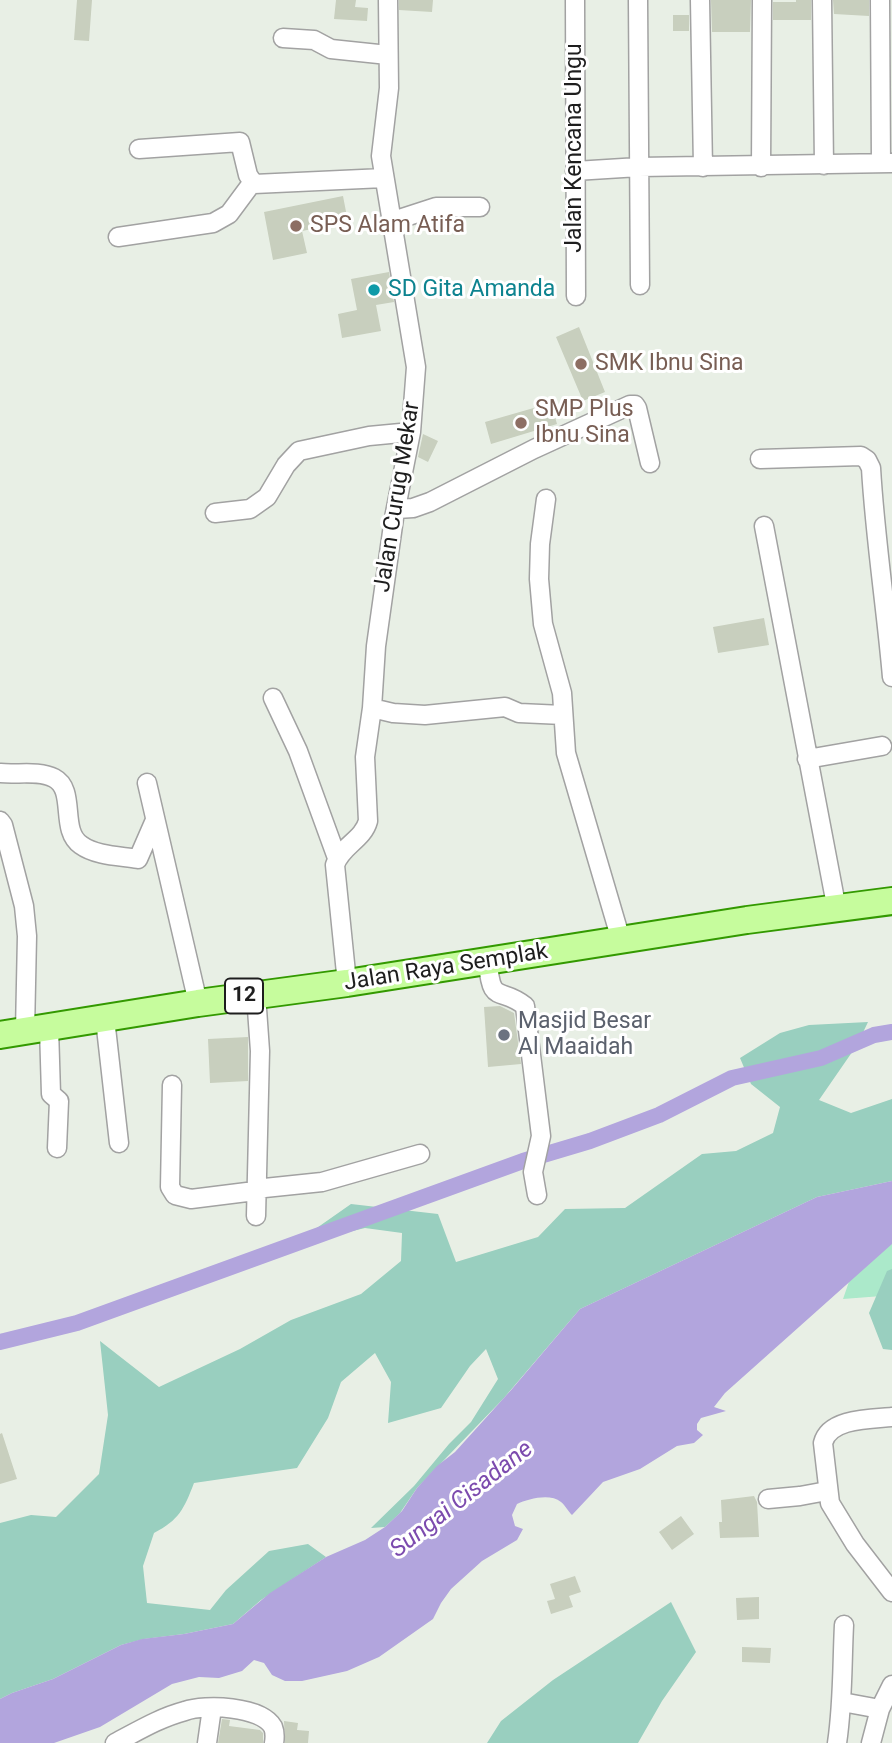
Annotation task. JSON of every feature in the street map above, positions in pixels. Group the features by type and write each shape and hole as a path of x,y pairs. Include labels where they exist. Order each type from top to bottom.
{"main road":[{"name":"Jalan Raya Semplak","path":"25,1031 776,916 892,901"}],"street":[{"name":"Jalan Curug Mekar","path":"337,858 364,831 368,821 365,757 382,592 411,432 416,367 381,156 389,88 388,0"},
{"name":"Jalan Kencana Ungu","path":"575,0 576,296"},
{"path":"638,0 640,285"},
{"path":"700,0 703,167"},
{"path":"761,166 762,0"},
{"path":"822,0 824,165"},
{"path":"575,172 639,167 886,163 880,0"},
{"path":"283,38 314,40 331,49 388,55"},
{"path":"138,149 240,142 252,183"},
{"path":"252,183 384,178"},
{"path":"118,237 213,223 229,214 252,183"},
{"path":"393,221 436,207 480,207"},
{"path":"397,509 413,508 430,502 534,449 630,405 637,408 650,463"},
{"path":"215,513 250,509 267,497 286,464 299,451 369,436 411,432"},
{"path":"761,459 861,456 867,460 871,468 875,533 892,677"},
{"path":"546,499 539,579 543,624 562,693 566,753 621,940"},
{"path":"764,526 837,910"},
{"path":"272,698 298,751 337,858 335,865 347,983"},
{"path":"372,708 393,713 425,715 505,707 519,713 563,715"},
{"path":"807,759 883,746"},
{"path":"0,772 57,779 64,790 71,833 78,844 88,849 138,859 155,820"},
{"path":"148,783 198,1003"},
{"path":"0,821 24,906 27,936 25,1031 51,1094 59,1101 57,1148"},
{"path":"488,962 489,980 496,993 525,1006 541,1136 533,1172 537,1195"},
{"path":"256,995 260,1051 256,1216"},
{"path":"105,1019 119,1143"},
{"path":"172,1085 170,1186 175,1195 191,1199 321,1182 420,1154"},
{"path":"892,1416 833,1428 824,1436 822,1443 830,1503 855,1544 892,1592"},
{"path":"768,1499 827,1491"},
{"path":"837,1743 842,1702 840,1688 844,1625"},
{"path":"871,1743 880,1709 892,1685"},
{"path":"842,1702 880,1709"},
{"path":"207,1743 212,1708"},
{"path":"115,1743 145,1726 186,1710 212,1708 244,1711 262,1717 273,1727 274,1743"}],"green space":[{"path":"892,1233 892,1279 882,1296 843,1299 862,1244"}],"shaded area":[{"path":"868,1022 857,1045 819,1100 851,1113 892,1099 892,1181 817,1197 580,1309 503,1399 417,1488 400,1513 385,1527 371,1528 414,1486 471,1422 498,1379 486,1349 470,1366 441,1408 388,1423 391,1382 375,1353 341,1382 328,1418 297,1468 194,1483 180,1513 154,1533 143,1566 147,1603 210,1610 226,1590 269,1551 308,1544 326,1557 261,1600 233,1624 121,1645 53,1679 0,1699 0,1523 31,1515 56,1517 99,1474 108,1415 100,1341 159,1387 240,1349 291,1320 361,1294 401,1261 402,1233 365,1228 291,1246 351,1204 438,1214 456,1262 538,1237 565,1209 625,1208 702,1154 736,1151 773,1133 780,1107 751,1084 740,1058 780,1033 809,1025"},
{"path":"892,1269 892,1350 883,1349 869,1313 887,1271"},
{"path":"671,1602 696,1652 662,1701 638,1743 487,1743 501,1721 553,1680"}],"water":[{"name":"Sungai Cisadane","path":"892,1181 892,1244 725,1393 714,1407 726,1411 701,1418 697,1424 697,1430 703,1435 694,1443 677,1446 640,1469 603,1482 572,1515 561,1502 551,1498 533,1499 517,1504 512,1515 515,1526 523,1529 517,1540 482,1561 451,1589 433,1619 379,1657 347,1671 302,1681 285,1681 272,1675 264,1663 254,1660 242,1671 219,1678 199,1677 172,1684 100,1727 54,1743 0,1743 0,1699 53,1679 121,1645 233,1624 270,1593 326,1557 365,1540 385,1527 402,1511 417,1488 437,1466 455,1452 512,1389 580,1309 817,1197"}],"building":[{"path":"77,0 92,0 89,41 74,40"},
{"path":"336,0 356,0 355,7 368,8 367,21 334,19"},
{"path":"399,0 433,0 432,12 399,10"},
{"path":"711,0 751,0 750,32 712,32"},
{"path":"811,0 811,20 773,20 773,2"},
{"path":"833,0 869,0 869,16 834,14"},
{"path":"673,15 689,15 689,31 673,31"},
{"name":"SPS Alam Atifa","path":"343,196 348,222 302,231 307,253 273,260 264,212"},
{"path":"389,272 394,302 376,305 381,331 342,338 338,314 357,310 351,279"},
{"name":"SMK Ibnu Sina","path":"579,327 605,392 583,401 556,337"},
{"name":"SMP Plus Ibnu Sina","path":"551,403 557,424 491,444 485,422"},
{"path":"423,434 438,441 428,462 418,457"},
{"path":"764,618 769,645 718,653 713,627"},
{"name":"Masjid Besar Al Maaidah","path":"500,1006 514,1013 521,1064 488,1067 484,1007"},
{"path":"248,1037 248,1081 210,1083 208,1039"},
{"path":"2,1433 17,1479 0,1484 0,1434"},
{"path":"754,1496 757,1502 759,1537 720,1538 721,1500"},
{"path":"681,1516 694,1534 672,1550 659,1532"},
{"path":"575,1576 581,1592 569,1596 573,1607 551,1614 547,1601 555,1599 550,1584"},
{"path":"759,1597 759,1619 737,1620 736,1598"},
{"path":"742,1647 771,1648 770,1663 742,1662"},
{"path":"222,1719 230,1720 229,1726 260,1730 263,1733 263,1743 218,1743"},
{"path":"284,1721 298,1723 297,1730 309,1731 308,1743 285,1743"}],"waterway":[{"path":"0,1342 77,1323 523,1161 590,1141 659,1115 732,1078 821,1058 874,1035 892,1032"}],"place":[{"name":"SPS Alam Atifa","path":"296,226"},
{"name":"SD Gita Amanda","path":"374,290"},
{"name":"SMK Ibnu Sina","path":"581,364"},
{"name":"SMP Plus Ibnu Sina","path":"521,423"},
{"name":"Masjid Besar Al Maaidah","path":"504,1035"}]}
